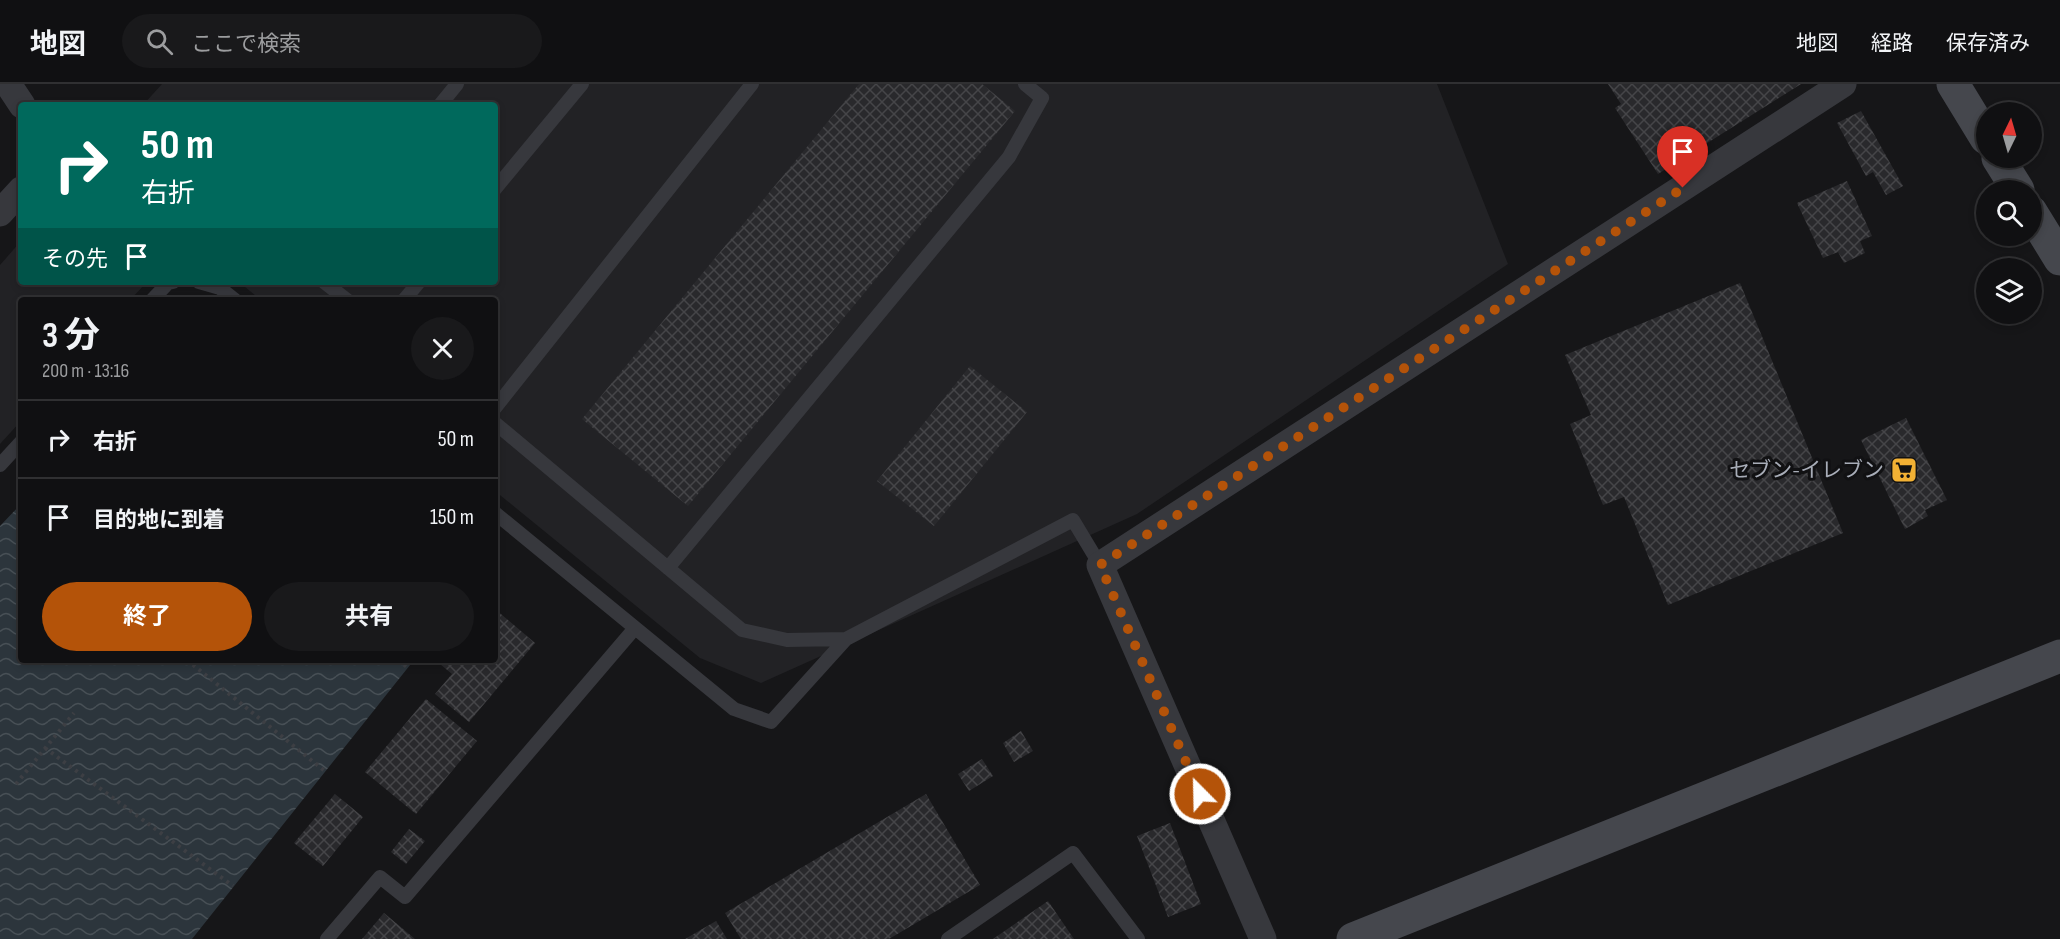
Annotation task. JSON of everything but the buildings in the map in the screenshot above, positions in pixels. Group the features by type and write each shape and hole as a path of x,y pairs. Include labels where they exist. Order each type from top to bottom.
{"street":[{"path":"8,84 20,102"},
{"path":"1263,939 1100,565 1843,84"},
{"path":"1953,84 1976,122"},
{"path":"0,213 18,193"},
{"path":"2042,230 2060,259"},
{"path":"1353,939 2060,656"}],"lane":[{"path":"442,102 457,84"},
{"path":"498,185 582,84"},
{"path":"498,404 752,84"},
{"path":"668,568 1009,157 1042,98 1025,84"},
{"path":"155,297 166,285"},
{"path":"210,285 220,288 231,297"},
{"path":"328,285 343,297"},
{"path":"406,297 416,285"},
{"path":"498,426 742,630 787,640 846,639"},
{"path":"0,465 18,445"},
{"path":"498,515 734,709 771,722 846,639 1073,520 1100,565"},
{"path":"327,939 380,877 405,897 635,627"},
{"path":"948,939 1073,853 1138,939"}],"path":[{"path":"191,663 326,772"},
{"path":"402,663 408,668"},
{"path":"16,784 74,713"},
{"path":"45,748 233,886"}],"shaded area":[{"path":"162,84 1437,84 1508,264 1137,514 761,683 700,658 498,493 498,297 257,297 243,285 498,285 498,102 146,102"},
{"path":"18,244 18,285 144,285 133,297 18,297 18,424 0,444 0,265"}],"water":[{"path":"18,507 18,663 412,663 192,939 0,939 0,526"}],"place":[{"name":"セブン-イレブン","path":"1904,470"}],"route":[{"path":"1200,794 1100,565 1683,188"}]}
